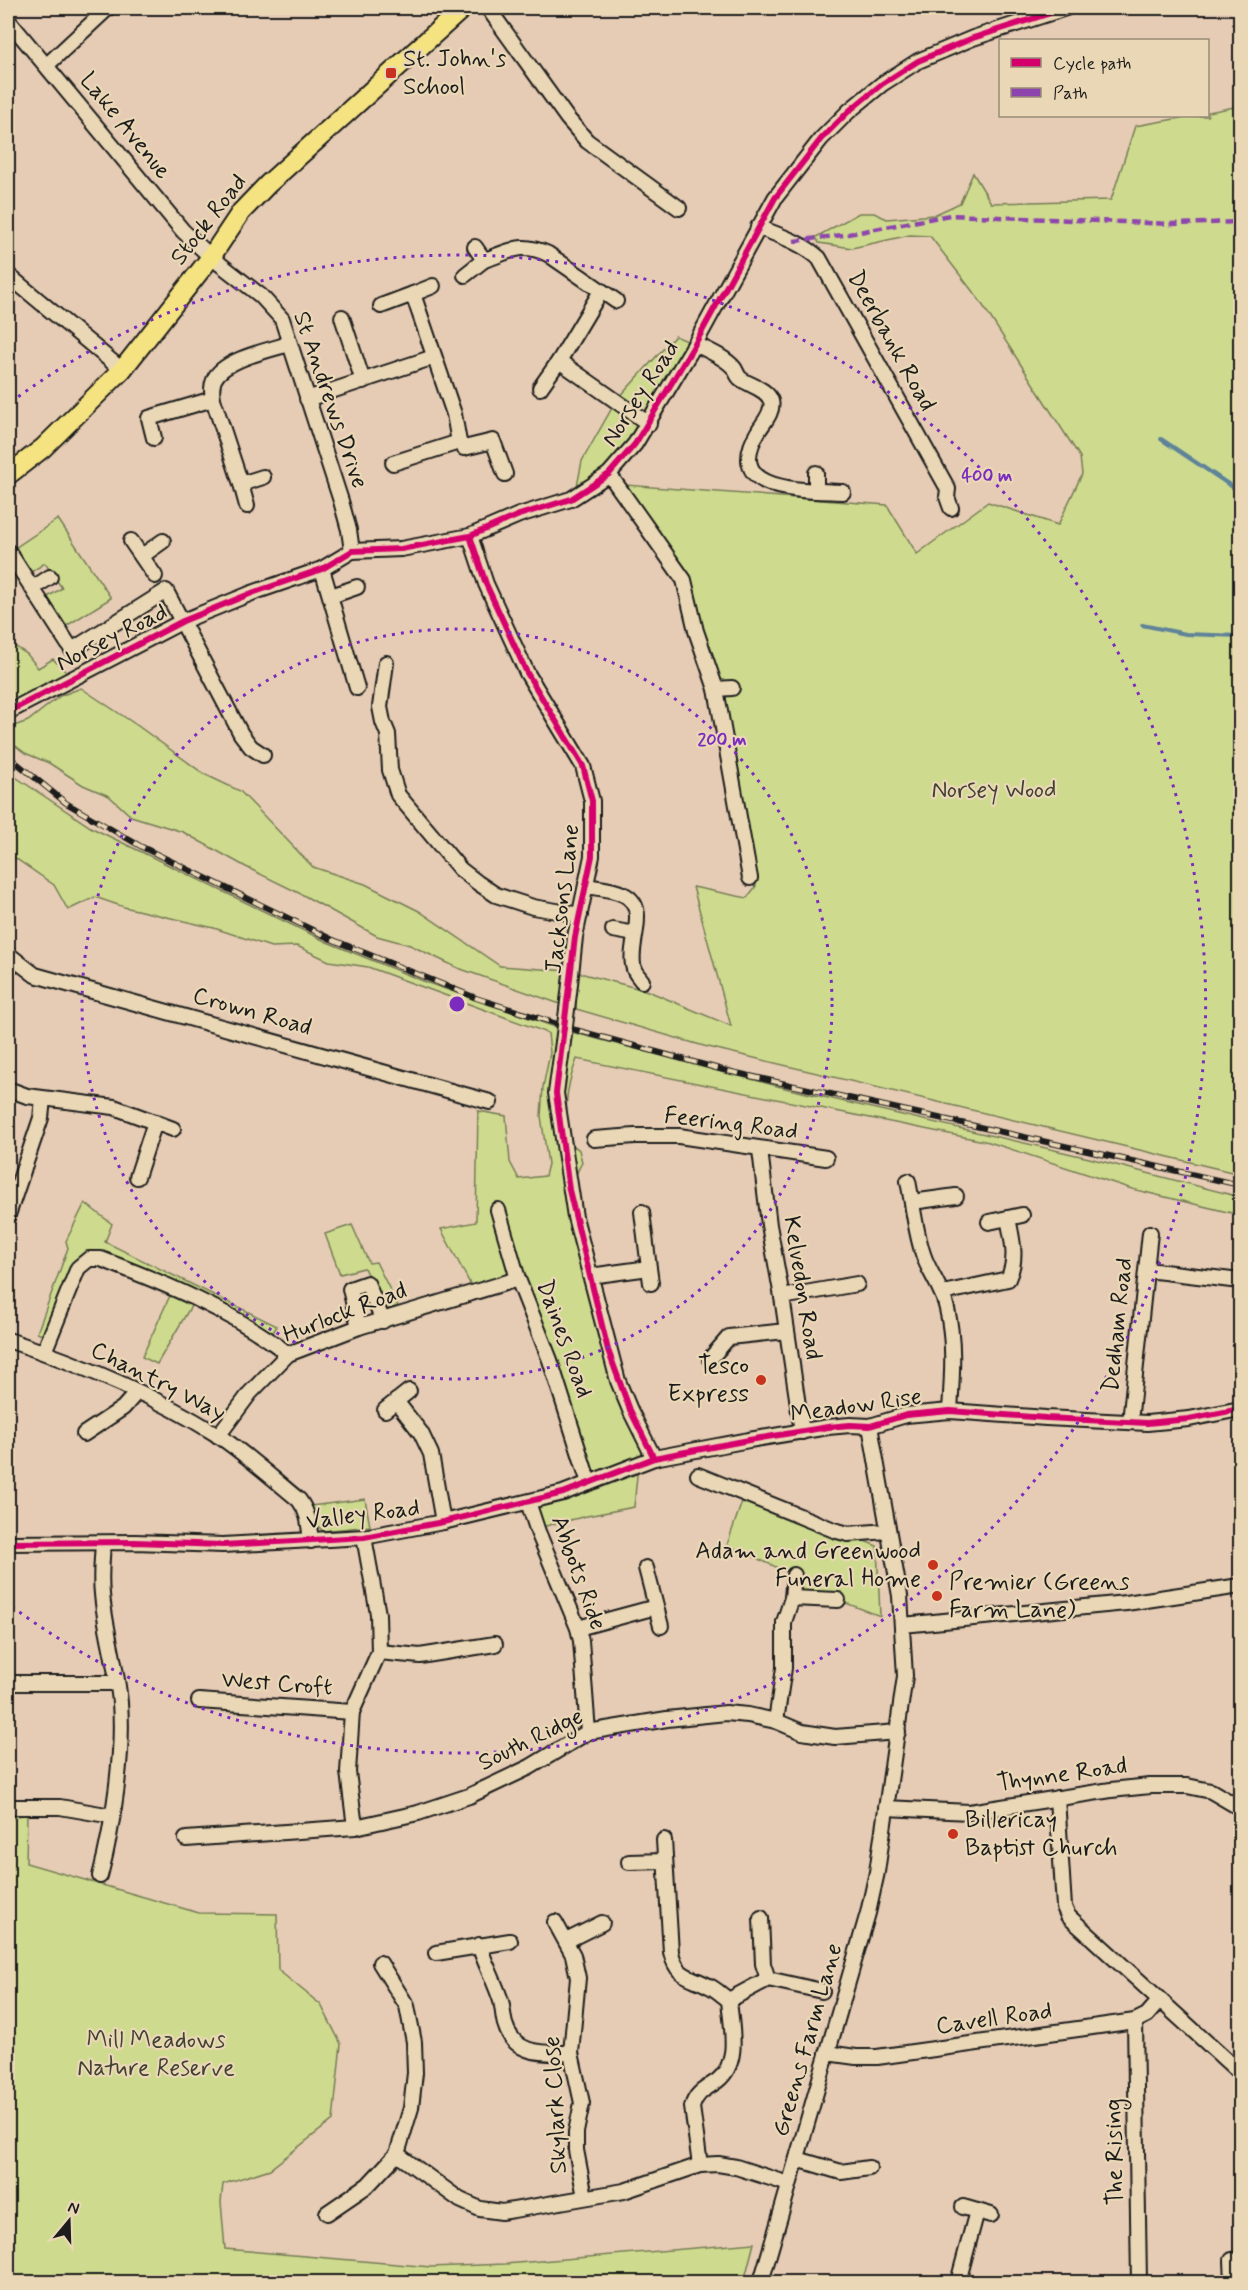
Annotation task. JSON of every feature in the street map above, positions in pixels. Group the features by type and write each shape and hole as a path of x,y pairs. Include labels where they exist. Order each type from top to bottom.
{"main road":[{"name":"Stock Road","path":"8,475 44,448 122,370 211,257 241,212 268,184 463,8"}],"street":[{"path":"47,65 108,8"},
{"path":"488,8 567,118 588,141 679,208"},
{"name":"Norsey Road","path":"8,712 183,621 252,593 322,569 352,551 401,549 470,536 519,515 571,499 609,474 649,424 775,198 821,140 849,111 882,84 918,61 973,38 1066,8"},
{"name":"Lake Avenue","path":"8,20 183,231 211,257"},
{"name":"Deerbank Road","path":"758,227 794,241 819,258 948,489 947,497 951,508"},
{"path":"465,275 484,260 523,246 535,248 548,254 616,301"},
{"path":"475,247 484,260"},
{"name":"St Andrews Drive","path":"211,257 270,304 282,320 341,501 352,551"},
{"path":"8,275 122,370"},
{"path":"381,306 433,286"},
{"path":"540,388 601,291"},
{"path":"413,294 454,414 459,442 465,448 493,441 505,474"},
{"path":"342,317 363,381"},
{"path":"247,506 213,399 214,379 221,369 240,360 289,344"},
{"path":"695,344 724,360 734,368 739,378 763,391 771,400 771,411 757,433 751,450 752,468 759,480 774,487 843,492"},
{"path":"307,399 434,357"},
{"path":"559,361 649,424"},
{"path":"154,438 149,418 213,399"},
{"path":"393,463 459,442"},
{"path":"816,472 816,491"},
{"path":"609,474 684,580 691,632 716,689 750,878"},
{"path":"241,484 263,477"},
{"name":"Jacksons Lane","path":"470,536 486,584 527,673 583,766 592,801 594,835 576,937 556,1093 569,1190 618,1381 654,1458"},
{"path":"131,541 183,621 241,734 251,747 263,755"},
{"path":"142,556 164,541"},
{"path":"9,552 72,650 161,584"},
{"path":"322,569 357,687"},
{"path":"33,588 50,577"},
{"path":"331,596 357,587"},
{"path":"386,663 380,707 388,734 390,770 398,795 460,869 478,884 496,895 533,907 580,915"},
{"path":"716,689 732,688"},
{"path":"586,886 621,893 629,898 637,912 634,934 634,969 642,981"},
{"path":"613,930 634,934"},
{"name":"Crown Road","path":"8,954 35,975 490,1102"},
{"path":"8,1089 43,1099 114,1107 173,1129"},
{"path":"8,1215 41,1118 43,1099"},
{"path":"137,1177 155,1122"},
{"name":"Feering Road","path":"594,1139 679,1136 760,1150 826,1158"},
{"name":"Kelvedon Road","path":"760,1150 769,1225 802,1432"},
{"path":"908,1181 922,1253 933,1279 943,1293 951,1330 953,1360 951,1411"},
{"path":"912,1202 956,1196"},
{"name":"Daines Road","path":"498,1210 518,1279 550,1360 589,1483"},
{"path":"642,1212 651,1283"},
{"path":"989,1222 1022,1215"},
{"path":"943,1293 1008,1279 1015,1261 1008,1218"},
{"name":"Dedham Road","path":"1130,1422 1150,1233"},
{"path":"44,1352 78,1268 89,1259 101,1259 195,1299 259,1333 288,1354"},
{"path":"590,1276 649,1268"},
{"path":"1147,1270 1240,1281"},
{"name":"Hurlock Road","path":"218,1436 250,1393 288,1354 359,1327 518,1279"},
{"path":"359,1327 350,1289 361,1284 368,1283 383,1321"},
{"path":"782,1297 857,1284"},
{"path":"710,1359 729,1338 786,1331"},
{"name":"Chantry Way","path":"8,1340 44,1352 137,1392 218,1436 299,1500 305,1507 309,1519 311,1541"},
{"path":"409,1391 391,1405 421,1433 431,1454 443,1522"},
{"path":"84,1434 123,1408 137,1392"},
{"name":"Meadow Rise","path":"589,1483 654,1458 802,1432 850,1425 870,1426 906,1415 951,1411 1130,1422 1189,1419 1240,1409"},
{"name":"Greens Farm Lane","path":"761,2283 868,1913 877,1872 898,1732 905,1676 903,1625 870,1426"},
{"path":"698,1475 841,1532 864,1534 888,1531"},
{"name":"Valley Road","path":"8,1543 135,1542 223,1545 364,1537 443,1522 528,1502 589,1483"},
{"name":"Abbots Ride","path":"528,1502 578,1628 588,1732"},
{"path":"355,1827 348,1772 352,1712 379,1652 378,1614 364,1537"},
{"path":"100,1876 108,1846 112,1816 120,1720 117,1683 102,1594 103,1543"},
{"path":"646,1568 662,1626"},
{"path":"776,1721 784,1668 784,1622 792,1598 794,1575"},
{"path":"903,1625 1126,1603 1240,1586"},
{"path":"792,1598 838,1600"},
{"path":"578,1628 656,1607"},
{"path":"379,1652 420,1656 495,1644"},
{"path":"8,1683 117,1683"},
{"name":"West Croft","path":"199,1701 352,1712"},
{"name":"South Ridge","path":"186,1839 355,1827 418,1813 469,1796 530,1767 588,1732 667,1719 726,1713 776,1721 802,1732 835,1737 898,1732"},
{"name":"Thynne Road","path":"886,1808 969,1812 1150,1786 1187,1786 1211,1791 1240,1808"},
{"path":"1057,1798 1064,1907 1068,1916 1240,2073"},
{"path":"8,1807 60,1807 112,1816"},
{"path":"664,1840 674,1963 682,1975 711,1986 729,2000 732,2057 726,2072 700,2091 694,2098 692,2107 700,2165"},
{"path":"629,1862 665,1861"},
{"path":"761,1918 763,1964 768,1978"},
{"name":"Skylark Close","path":"555,1922 576,1964 578,1978 571,2053 582,2103 576,2132 576,2150 585,2197"},
{"path":"566,1941 602,1923"},
{"path":"436,1953 510,1941"},
{"path":"479,1945 501,2002 505,2025 515,2043 525,2050 536,2053 571,2053"},
{"path":"327,2213 368,2185 397,2154 414,2091 414,2042 407,2006 380,1963"},
{"path":"729,2000 768,1978 822,1991"},
{"path":"1135,2021 1147,2015 1160,2000"},
{"name":"Cavell Road","path":"827,2053 877,2057 1135,2021"},
{"name":"The Rising","path":"1135,2021 1139,2283"},
{"path":"397,2154 460,2200 480,2209 502,2212 624,2191 700,2165 718,2164 789,2184"},
{"path":"797,2159 841,2172 869,2168"},
{"path":"963,2207 991,2215"},
{"path":"958,2283 977,2211"},
{"path":"1232,2260 1233,2283"}],"green space":[{"name":"Norsey Wood","path":"1240,106 1240,1174 704,1046 576,1009 576,972 648,991 731,1026 693,887 747,898 756,886 748,829 725,720 679,564 626,485 887,505 917,554 988,502 1058,525 1082,474 1080,457 980,301 930,236 910,235 852,248 819,243 816,237 859,213 874,213 887,219 934,215 960,203 973,173 991,203 1111,200 1135,126 1186,117 1209,117 1209,112"},
{"path":"675,336 695,344 635,444 575,497 582,461 616,401"},
{"path":"58,519 111,598 60,630 41,601 62,588 45,563 25,576 9,552"},
{"path":"8,642 27,654 38,668 53,659 67,673 8,704"},
{"path":"81,688 204,774 240,791 313,867 365,884 419,911 500,966 567,971 560,1004 458,968 410,945 377,936 183,832 131,816 109,796 83,785 49,763 25,753 8,740 8,728 28,721 60,696"},
{"path":"8,772 92,828 327,942 428,983 558,1028 555,1054 567,1031 789,1089 1089,1158 1240,1197 1240,1215 1132,1189 989,1142 577,1059 570,1081 566,1111 572,1144 579,1150 582,1162 575,1177 580,1203 577,1224 608,1350 654,1458 638,1465 634,1507 537,1528 528,1502 589,1483 518,1279 474,1291 441,1229 476,1222 478,1111 506,1116 510,1162 519,1179 545,1176 548,1164 541,1116 543,1087 550,1053 548,1033 368,967 329,961 297,946 271,947 214,928 124,907 95,897 68,910 54,885 8,853"},
{"path":"85,1203 112,1224 105,1242 277,1326 269,1339 195,1299 157,1364 142,1357 173,1289 89,1259 49,1337 37,1333 68,1248 66,1241"},
{"path":"352,1225 369,1263 376,1262 398,1306 384,1310 364,1268 340,1274 325,1234"},
{"path":"745,1493 877,1546 880,1616 838,1600 792,1598 794,1575 727,1545"},
{"path":"365,1499 370,1526 323,1531 314,1522 311,1506"},
{"name":"Mill Meadows Nature Reserve","path":"27,1815 26,1863 199,1913 277,1914 278,1970 321,2005 341,2044 333,2120 270,2169 223,2184 221,2202 225,2249 431,2267 505,2264 754,2243 744,2282 8,2282 8,1832 14,1816"}],"waterway":[{"path":"1161,439 1240,492"},
{"path":"1142,625 1186,634 1240,636"}],"railway":[{"path":"8,756 66,803 142,847 331,939 476,998 576,1030 723,1070 1240,1185"}],"marked path":[{"path":"794,241 843,235 950,215 1172,224 1240,222"}],"cycle path":[{"path":"8,712 183,621 252,593 322,569 352,551 401,549 470,536 519,515 571,499 591,486 609,474 635,444 695,344 775,198 821,139 849,111 882,84 918,61 973,38 1066,8"},
{"path":"470,536 486,584 527,673 583,766 592,801 592,856 575,937 556,1093 569,1190 608,1350 630,1410 654,1458"},
{"path":"8,1543 135,1542 223,1545 364,1537 443,1522 563,1493 654,1458 828,1427 870,1426 906,1415 950,1411 1147,1423 1189,1419 1240,1409"}],"place":[{"name":"St. John's School","path":"391,73"},
{"name":"Tesco Express","path":"761,1380"},
{"name":"Adam and Greenwood Funeral Home","path":"933,1565"},
{"name":"Premier (Greens Farm Lane)","path":"937,1596"},
{"name":"Billericay Baptist Church","path":"953,1834"}]}
